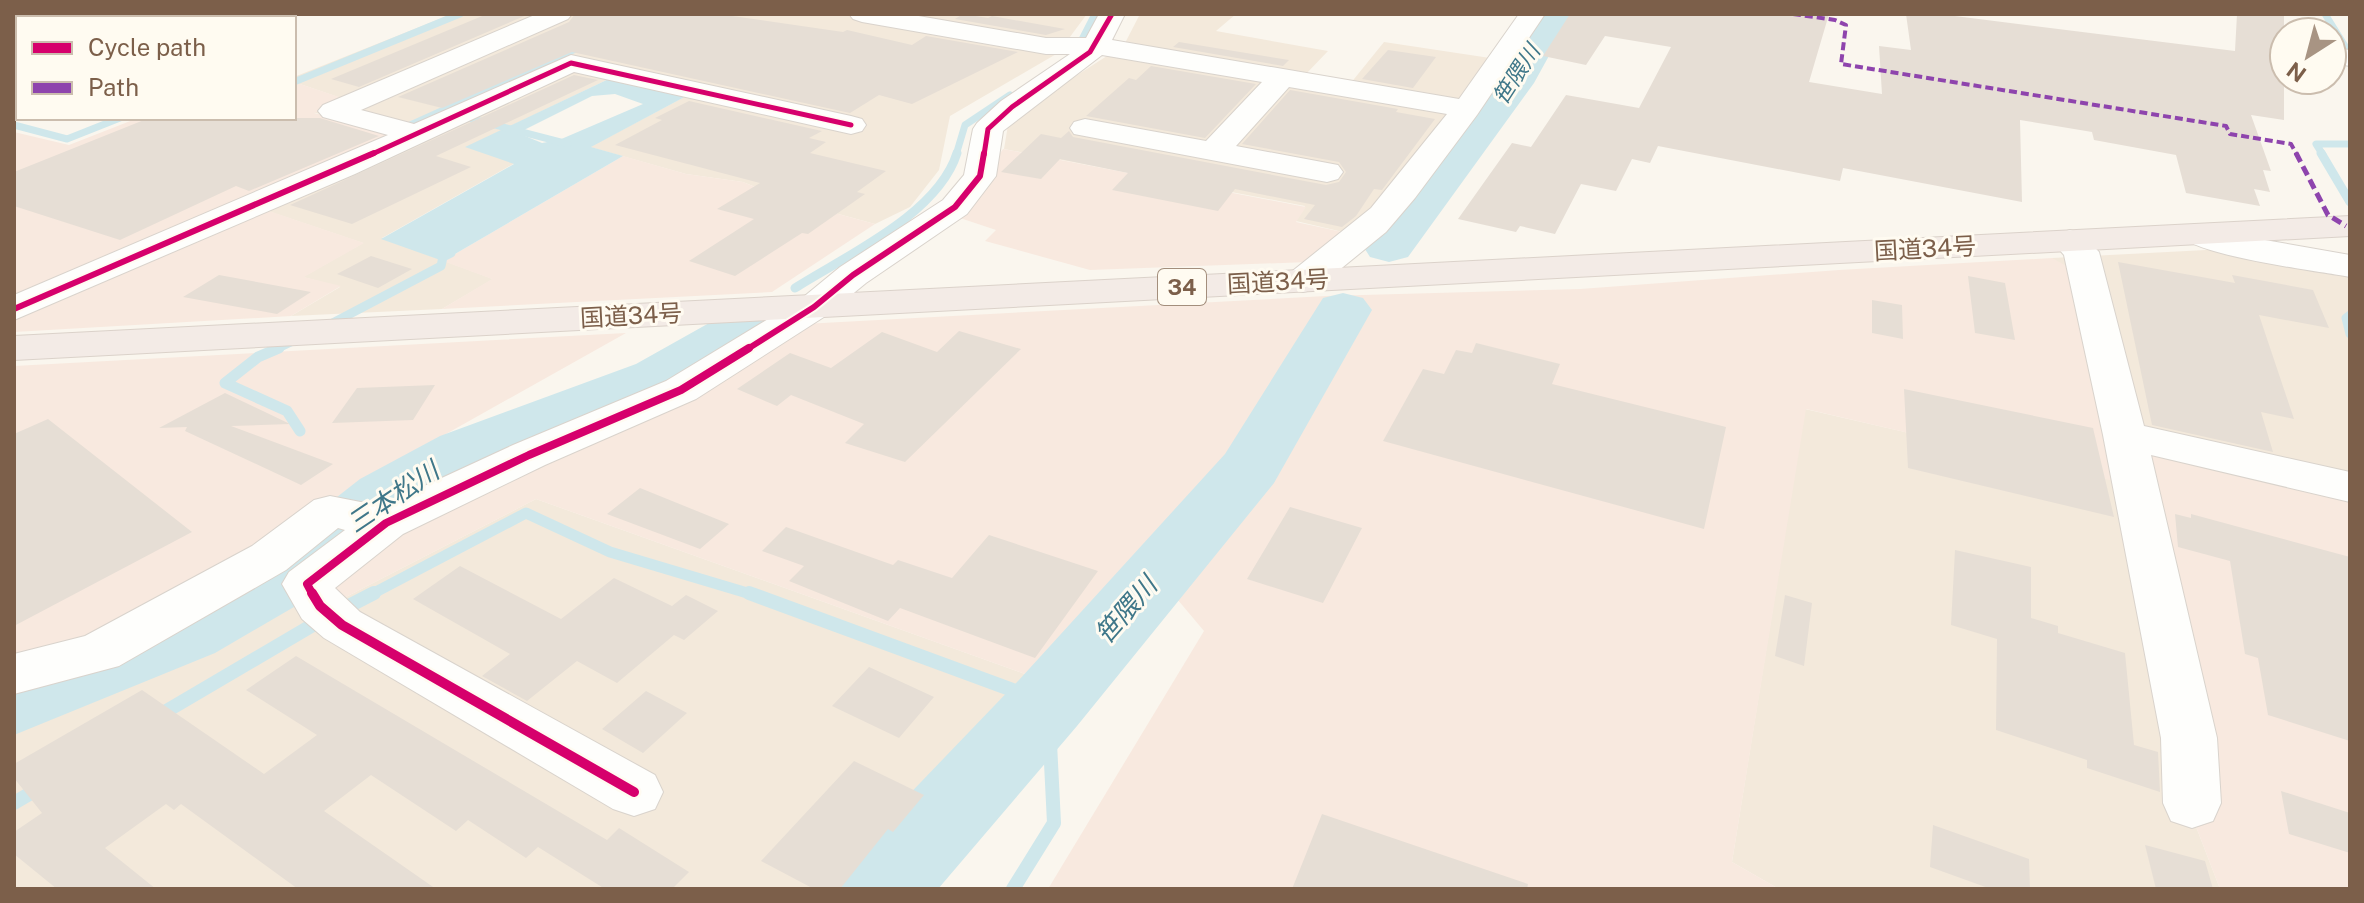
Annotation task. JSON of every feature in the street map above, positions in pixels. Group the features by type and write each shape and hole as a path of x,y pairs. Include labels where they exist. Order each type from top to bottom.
{"highway":[{"name":"国道34号","path":"14,348 2350,226"}],"street":[{"path":"417,134 333,111 559,14"},
{"path":"862,14 1046,46 1082,46 1467,109"},
{"path":"634,792 331,615 307,584 386,523 529,455 681,390 814,307 853,275 955,207 980,176 988,129 1082,46 1112,14"},
{"path":"1303,281 1320,263 1380,218 1467,109 1532,14"},
{"path":"14,309 417,134 571,63 851,125"},
{"path":"1215,150 1283,77"},
{"path":"1085,128 1327,172"},
{"path":"2196,234 2230,245 2338,264"},
{"path":"2070,241 2081,252 2125,435 2189,738 2192,803"},
{"path":"2125,435 2350,487"},
{"path":"14,674 100,652 269,558 330,511 386,523"}],"shaded area":[{"path":"452,14 1087,14 1058,53 950,116 939,170 910,207 875,224 787,200 743,182 686,174 590,147 690,94 615,76 467,147 515,163 382,238 493,279 442,309 291,316 340,287 303,277 363,243 262,209 416,137 312,112 344,99 296,83 296,76"},
{"path":"1140,14 1236,14 1216,31 1328,51 1305,75 1350,84 1384,42 1490,58 1376,215 1347,233 1296,221 1305,206 1004,149 1009,119 1124,45"},
{"path":"296,83 345,99 314,113 418,138 263,209 364,243 304,277 341,286 291,316 14,332 14,132 69,145 133,120 296,120"},
{"path":"1003,149 1306,207 1296,222 1347,233 1308,262 1090,270 985,241 996,230 957,217"},
{"path":"623,156 686,174 743,182 787,200 875,224 772,292 442,309 492,279 443,261"},
{"path":"2225,249 2350,271 2350,499 2109,442 2052,258"},
{"path":"2052,258 2072,269 2109,442 2350,499 2350,889 2220,889 2195,824 2118,482 1806,409 1732,862 1779,889 1048,889 1204,631 1151,568 1039,679 536,499 309,616 269,558 14,674 14,366 626,333 389,466 330,511 386,523 785,325 1326,296 1580,289"},
{"path":"1805,409 2118,481 2195,824 2220,889 1779,889 1732,862"},
{"path":"536,499 1039,679 860,889 14,889 14,674 269,558 309,616"}],"water":[{"path":"648,14 660,14 420,124 404,124"},
{"path":"615,76 692,93 591,147 623,156 443,261 381,239 514,164 465,147","holes":["615,94 643,104 559,140 542,143 518,133 592,96"]}],"building":[{"path":"487,14 529,14 359,87 331,79"},
{"path":"575,14 718,14 843,32 847,30 912,45 926,36 1018,52 912,104 879,95 850,113 572,52 442,108 398,97 569,22"},
{"path":"963,14 1065,29 1046,35 955,19"},
{"path":"1570,14 1829,14 1809,82 1882,94 1879,46 1911,50 1906,14 1939,14 2235,51 2237,14 2284,14 2268,16 2268,96 2284,96 2284,120 2251,115 2271,171 2263,170 2270,192 2254,189 2260,206 2186,193 2176,155 2094,140 2092,132 2020,120 2022,202 1843,168 1840,181 1658,146 1650,163 1632,159 1616,191 1581,184 1555,234 1520,226 1516,232 1458,219 1512,143 1531,147 1566,95 1639,108 1671,47 1605,36 1586,65 1543,56"},
{"path":"1179,42 1289,60 1283,66 1173,47"},
{"path":"1388,50 1436,57 1413,88 1362,79"},
{"path":"1151,66 1256,84 1205,138 1086,116 1129,78 1136,80"},
{"path":"574,75 598,80 436,156 471,167 352,224 290,205"},
{"path":"1290,90 1398,109 1396,112 1435,119 1382,190 1374,189 1356,216 1342,227 1304,219 1315,205 1235,189 1218,211 1112,190 1128,173 1060,159 1041,179 1001,172 1041,134 1061,138 1069,131 1073,137 1326,185 1339,182 1346,172 1339,162 1242,144"},
{"path":"689,101 822,131 809,138 826,142 810,153 886,171 857,192 865,194 808,234 802,233 735,276 689,261 754,219 717,209 760,183 615,145 662,120 655,118"},
{"path":"320,118 379,136 249,191 236,186 120,240 14,206 14,172 144,120"},
{"path":"371,256 412,269 378,288 337,274"},
{"path":"2118,262 2235,283 2232,275 2313,290 2329,328 2259,315 2294,419 2261,412 2273,452 2152,425"},
{"path":"219,275 311,292 277,314 183,297"},
{"path":"1968,276 2005,283 2015,340 1975,333"},
{"path":"1872,300 1902,305 1903,339 1872,333"},
{"path":"959,331 1021,349 905,462 845,443 864,424 791,395 777,406 737,389 790,353 831,368 882,332 937,352"},
{"path":"1476,343 1560,364 1552,384 1726,427 1704,529 1383,441 1423,369 1444,374 1456,350 1472,353"},
{"path":"435,385 413,420 332,423 357,388"},
{"path":"1904,389 2093,428 2114,517 1908,468"},
{"path":"225,393 290,424 231,426 333,464 301,485 185,431 187,427 159,428"},
{"path":"48,419 192,532 14,626 14,434"},
{"path":"640,488 729,524 700,549 607,514"},
{"path":"1290,507 1362,528 1323,603 1247,579"},
{"path":"2175,514 2191,518 2191,514 2350,557 2350,741 2268,715 2258,658 2245,654 2230,561 2178,547"},
{"path":"786,527 893,565 898,560 952,578 989,535 1098,571 1035,658 900,608 888,621 789,581 804,566 762,551"},
{"path":"1955,550 2031,567 2031,618 2058,626 2058,633 2125,653 2134,745 2158,752 2160,792 2087,768 2087,760 1996,730 1997,639 1951,625"},
{"path":"460,566 561,619 614,578 672,606 686,595 718,611 684,640 674,635 617,683 577,661 527,701 482,676 510,654 413,599"},
{"path":"1785,595 1812,603 1804,666 1775,656"},
{"path":"296,656 607,840 619,828 689,872 672,889 605,889 538,847 526,858 468,820 456,831 371,775 324,811 436,889 298,889 181,804 174,810 166,804 105,848 156,889 57,889 14,854 14,832 42,813 14,778 14,764 142,690 264,774 317,735 246,690"},
{"path":"869,667 934,697 899,738 832,706"},
{"path":"646,691 687,713 643,753 602,729"},
{"path":"854,761 924,795 893,832 888,829 840,889 814,889 761,861"},
{"path":"2281,791 2350,813 2350,853 2289,834"},
{"path":"1322,814 1528,884 1527,889 1292,889"},
{"path":"1933,825 2029,859 2030,889 1991,889 1930,867"},
{"path":"2145,845 2205,861 2213,889 2156,889"}],"waterway":[{"path":"296,81 460,14"},
{"name":"三本松川","path":"1077,49 1095,14"},
{"name":"笹隈川","path":"1389,246 1513,83 1553,14"},
{"path":"2325,14 2350,54"},
{"name":"三本松川","path":"956,155 965,125 1010,95"},
{"path":"472,119 568,144"},
{"path":"14,125 67,139 115,120"},
{"path":"2323,155 2316,144 2350,144"},
{"name":"三本松川","path":"795,288 864,247 911,214 947,175 957,153"},
{"path":"2321,153 2350,202"},
{"path":"327,326 441,266 443,257 451,253"},
{"name":"笹隈川","path":"880,889 1048,703 1250,468 1343,310"},
{"path":"2350,315 2346,318 2350,334"},
{"name":"三本松川","path":"14,703 188,633 280,581 384,495 463,451 658,377 739,330"},
{"path":"274,350 297,339"},
{"path":"279,348 258,357 225,383 287,411 300,431"},
{"path":"370,595 526,513 610,552 754,595"},
{"path":"341,610 374,593"},
{"path":"749,593 1048,703 1054,823 1013,889"},
{"path":"158,716 323,619"},
{"path":"14,803 41,787"}],"marked path":[{"path":"1793,14 1835,20 1846,25 1841,64 2226,126 2230,134 2291,144 2328,215 2346,226"}],"cycle path":[{"path":"634,792 342,625 320,606 307,584 386,523 529,455 681,390 814,307 853,275 955,207 980,176 988,129 1012,107 1090,52 1112,14"},
{"path":"14,309 344,167 571,63 851,125"}]}
